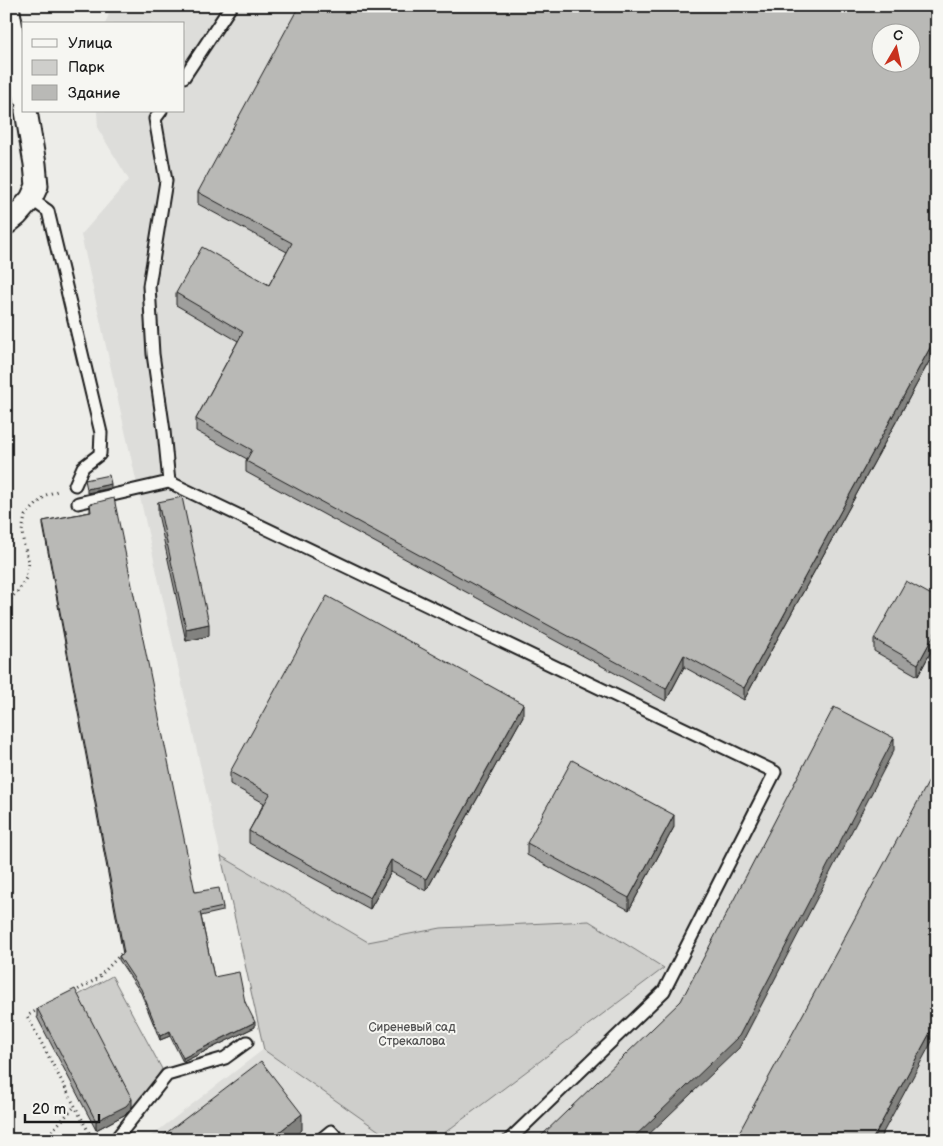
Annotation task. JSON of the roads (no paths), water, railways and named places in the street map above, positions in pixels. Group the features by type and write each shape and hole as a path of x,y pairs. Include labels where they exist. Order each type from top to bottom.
{"street":[{"path":"8,6 22,85"},
{"path":"6,224 31,199 37,186 36,164 26,112"}],"lane":[{"path":"185,75 231,6"},
{"path":"159,112 155,119 166,180 149,286 153,354 169,482"},
{"path":"31,199 48,212 101,433 100,454 83,467 75,485"},
{"path":"78,503 169,482 775,772 664,991 509,1140"},
{"path":"115,1140 167,1075 224,1058 248,1042"},
{"path":"320,1140 331,1131 339,1140"}],"park label":[{"name":"Сиреневый сад Стрекалова","path":"412,1034"}]}
